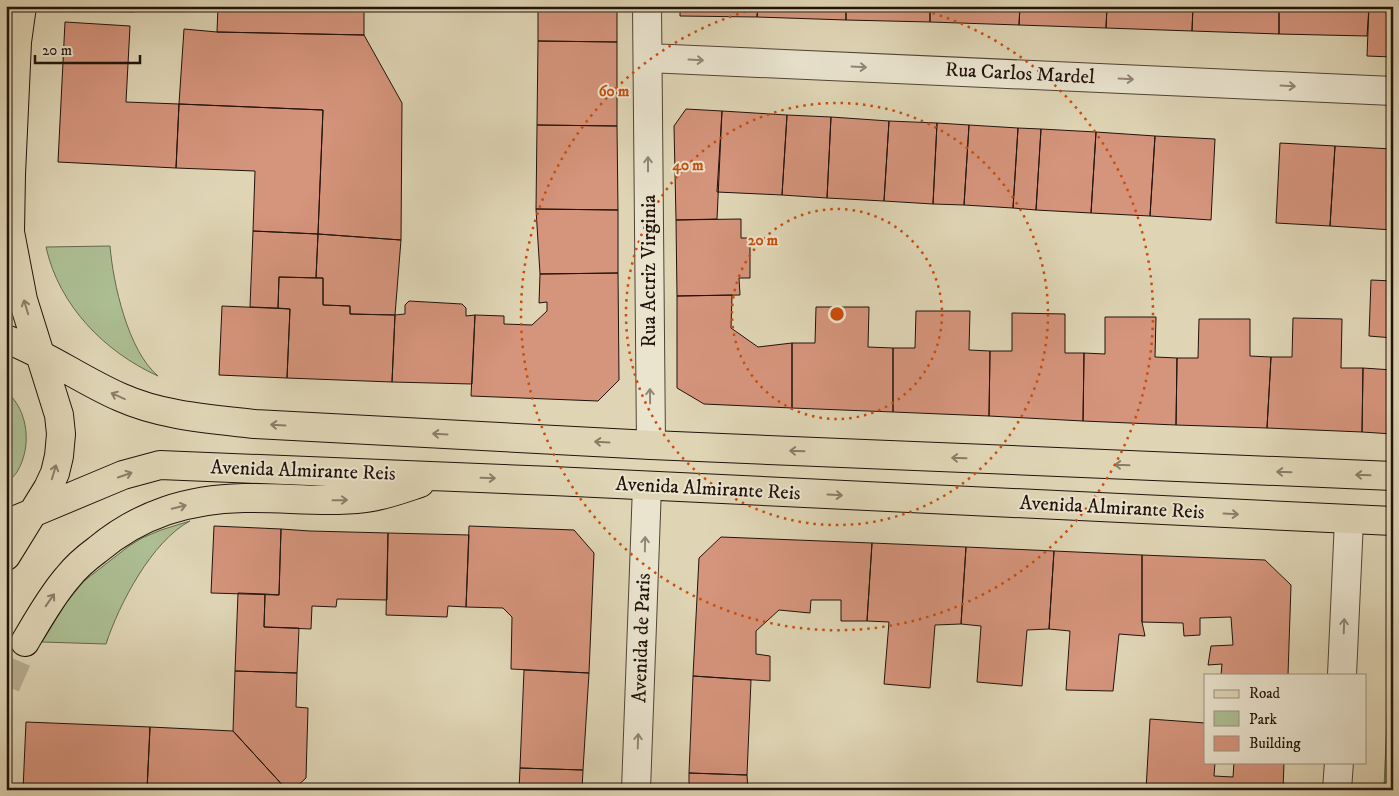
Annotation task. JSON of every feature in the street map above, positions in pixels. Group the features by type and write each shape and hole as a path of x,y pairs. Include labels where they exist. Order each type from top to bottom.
{"main road":[{"path":"6,556 55,474 61,434 59,415 23,300 10,232 17,42 22,6"},
{"name":"Avenida Almirante Reis","path":"6,339 40,354 120,397 140,405 198,417 255,424 651,445 1393,476"},
{"path":"647,486 651,445"},
{"name":"Avenida Almirante Reis","path":"6,524 123,475 160,465 439,476 1393,521"},
{"path":"25,642 54,595 86,558 123,530 152,515 173,507 224,498 344,500 367,498 439,476"}],"street":[{"name":"Rua Actriz Virginia","path":"647,6 651,445"},
{"name":"Rua Carlos Mardel","path":"648,58 1393,91"},
{"name":"Avenida de Paris","path":"636,790 647,486"},
{"path":"1342,674 1349,520"},
{"path":"1337,790 1339,764"}],"green space":[{"path":"110,246 119,297 130,334 147,365 158,376 120,354 87,325 62,289 52,268 46,247"},
{"path":"6,391 14,399 24,419 26,441 22,462 17,472 6,484"},
{"path":"190,521 176,530 150,558 128,593 106,644 42,642 66,603 84,581 142,538"},
{"path":"1393,592 1393,790 1384,790 1385,764"}],"building":[{"path":"85,6 134,6 134,12 85,11"},
{"path":"218,6 364,6 364,35 217,32"},
{"path":"538,6 617,6 617,42 538,41"},
{"path":"680,6 758,6 757,17 680,16"},
{"path":"758,6 846,6 846,20 757,17"},
{"path":"846,6 930,6 930,22 846,20"},
{"path":"930,6 1020,6 1019,25 930,22"},
{"path":"1020,6 1107,6 1106,28 1019,25"},
{"path":"1107,6 1193,6 1192,31 1106,28"},
{"path":"1193,6 1279,6 1279,34 1192,31"},
{"path":"1279,6 1369,6 1367,36 1279,34"},
{"path":"1369,6 1393,6 1393,57 1367,56"},
{"path":"65,22 130,26 126,102 179,104 176,168 58,162"},
{"path":"184,29 217,32 364,35 402,103 401,240 318,234 323,110 179,104"},
{"path":"538,41 617,42 617,126 537,125"},
{"path":"179,104 323,110 318,234 253,231 255,171 176,168"},
{"path":"686,109 722,111 717,219 676,220 674,126"},
{"path":"722,111 787,115 782,195 717,192"},
{"path":"787,115 831,117 827,198 782,195"},
{"path":"831,117 889,121 884,201 827,198"},
{"path":"889,121 937,123 933,204 884,201"},
{"path":"937,123 969,125 964,205 933,204"},
{"path":"537,125 617,126 618,210 536,209"},
{"path":"969,125 1018,128 1013,208 964,205"},
{"path":"1018,128 1041,129 1036,210 1013,208"},
{"path":"1041,129 1096,132 1091,213 1036,210"},
{"path":"1096,132 1155,136 1150,216 1091,213"},
{"path":"1155,136 1215,139 1211,220 1150,216"},
{"path":"1280,143 1335,146 1330,226 1276,223"},
{"path":"1335,146 1393,149 1393,230 1330,226"},
{"path":"536,209 618,210 618,273 540,274"},
{"path":"741,219 741,238 750,238 750,278 739,278 740,295 677,296 676,220"},
{"path":"253,231 318,234 316,278 279,277 278,308 250,307"},
{"path":"318,234 401,240 395,315 350,314 350,306 323,305 323,278 316,278"},
{"path":"618,273 619,380 598,401 471,396 475,315 504,316 504,324 532,325 547,311 547,302 539,303 540,274"},
{"path":"279,277 323,278 323,305 350,306 350,314 395,315 392,382 287,378 290,309 278,308"},
{"path":"1371,280 1393,281 1393,338 1369,336"},
{"path":"732,295 731,328 758,347 792,343 792,408 704,404 677,388 677,296"},
{"path":"409,301 462,304 466,308 466,316 475,315 472,384 392,382 395,315 405,314 405,305"},
{"path":"222,306 290,309 287,378 219,375"},
{"path":"816,307 869,307 868,347 893,348 893,412 792,408 792,343 815,343"},
{"path":"916,311 970,311 969,350 990,351 989,416 893,412 893,348 915,348"},
{"path":"1012,313 1065,314 1065,353 1084,353 1083,421 989,416 990,351 1012,351"},
{"path":"1105,317 1156,317 1155,357 1177,358 1176,425 1083,421 1084,353 1105,354"},
{"path":"1293,318 1342,319 1341,368 1363,368 1362,432 1267,428 1271,357 1292,357"},
{"path":"1199,319 1250,319 1250,356 1271,357 1267,428 1176,425 1177,358 1198,358"},
{"path":"1363,368 1393,370 1393,434 1362,432"},
{"path":"214,526 281,529 279,595 211,593"},
{"path":"469,526 574,530 594,553 589,673 511,669 512,617 503,608 466,607"},
{"path":"281,529 388,533 387,600 337,599 336,607 312,606 311,629 264,627 265,594 279,595"},
{"path":"388,533 469,535 466,607 448,606 447,617 386,615"},
{"path":"721,537 872,543 867,621 841,621 841,600 811,600 810,613 779,610 756,631 756,654 770,656 770,681 693,676 699,558"},
{"path":"872,543 966,547 961,624 935,625 930,688 884,684 889,622 867,621"},
{"path":"966,547 1054,551 1049,629 1027,630 1022,686 977,682 981,626 961,624"},
{"path":"1054,551 1142,555 1142,622 1145,636 1119,634 1113,691 1066,690 1070,631 1049,629"},
{"path":"1142,555 1265,560 1291,585 1288,674 1221,674 1222,664 1208,665 1211,646 1233,645 1231,617 1200,618 1200,635 1184,636 1183,623 1142,622"},
{"path":"238,593 265,594 264,627 299,628 297,673 235,671"},
{"path":"524,670 589,673 583,770 520,768"},
{"path":"235,671 297,673 296,707 308,708 306,778 293,790 287,790 233,731"},
{"path":"693,676 751,680 747,775 689,773"},
{"path":"1150,719 1204,723 1204,764 1215,764 1214,776 1233,777 1234,764 1284,764 1283,790 1146,790"},
{"path":"26,722 150,727 147,790 90,788 90,790 23,790"},
{"path":"150,727 233,731 287,790 147,790"},
{"path":"520,768 583,770 582,790 519,790"},
{"path":"689,773 747,775 748,790 689,790"}],"tunnel":[{"path":"6,13 7,6"},
{"path":"6,686 25,642"}]}
